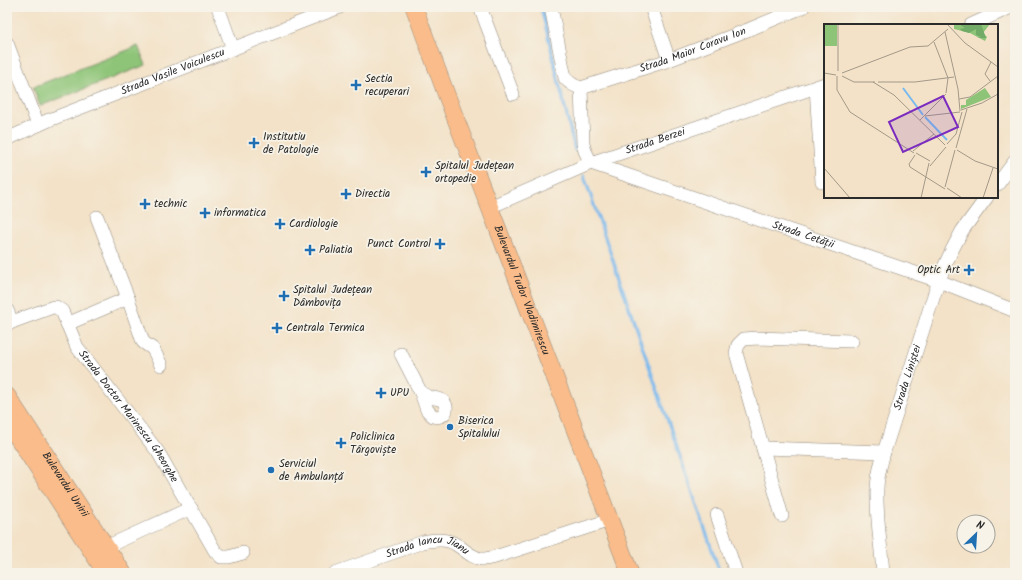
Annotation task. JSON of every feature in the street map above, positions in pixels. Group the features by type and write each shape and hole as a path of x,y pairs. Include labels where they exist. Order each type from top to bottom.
{"main road":[{"name":"Bulevardul Tudor Vladimirescu","path":"414,7 630,573"},
{"name":"Bulevardul Unirii","path":"7,396 42,462 100,550 123,573"},
{"name":"Bulevardul Unirii","path":"7,421 42,462"},
{"name":"Bulevardul Unirii","path":"100,550 106,573"}],"street":[{"path":"218,7 233,49"},
{"name":"Strada Vasile Voiculescu","path":"7,139 38,125 340,7"},
{"path":"480,7 513,94"},
{"path":"551,7 565,78 569,83 581,88 583,144 591,163"},
{"path":"652,7 669,60"},
{"name":"Strada Maior Coravu Ion","path":"581,88 669,60 803,7"},
{"path":"973,24 1011,7"},
{"path":"7,43 38,125"},
{"path":"821,85 822,182"},
{"name":"Strada Berzei","path":"490,207 591,163 821,85"},
{"path":"998,183 1015,161"},
{"name":"Strada Cetății","path":"591,163 939,281 1015,311"},
{"name":"Strada Liniștei","path":"883,573 877,506 879,469 944,267 956,240 986,198"},
{"path":"97,217 143,342 153,349 161,365"},
{"path":"67,324 128,298"},
{"name":"Strada Doctor Marinescu Gheorghe","path":"9,319 53,307 56,307 62,311 78,347 158,452 215,551 221,557 229,557 243,553"},
{"path":"782,516 736,353 738,345 744,339 757,338 852,341"},
{"path":"401,354 421,393"},
{"path":"763,448 884,452"},
{"path":"100,550 191,508"},
{"path":"716,515 736,573"},
{"name":"Strada Iancu Jianu","path":"335,573 431,540 449,541 470,554 482,559 495,557 610,520"}],"green space":[{"path":"138,46 146,65 40,106 33,87"}],"waterway":[{"path":"541,7 575,150"},
{"path":"584,176 720,573"}],"place":[{"name":"Sectia recuperari","path":"356,85"},
{"name":"Institutiu de Patologie","path":"254,143"},
{"name":"Spitalul Județean ortopedie","path":"426,172"},
{"name":"Directia","path":"346,194"},
{"name":"technic","path":"145,204"},
{"name":"informatica","path":"205,213"},
{"name":"Cardiologie","path":"280,224"},
{"name":"Punct Control","path":"440,244"},
{"name":"Paliatia","path":"310,250"},
{"name":"Optic Art","path":"969,270"},
{"name":"Spitalul Județean Dâmbovița","path":"284,296"},
{"name":"Centrala Termica","path":"277,328"},
{"name":"UPU","path":"381,393"},
{"name":"Biserica Spitalului","path":"450,427"},
{"name":"Policlinica Târgoviște","path":"341,443"},
{"name":"Serviciul de Ambulanță","path":"271,470"}]}
